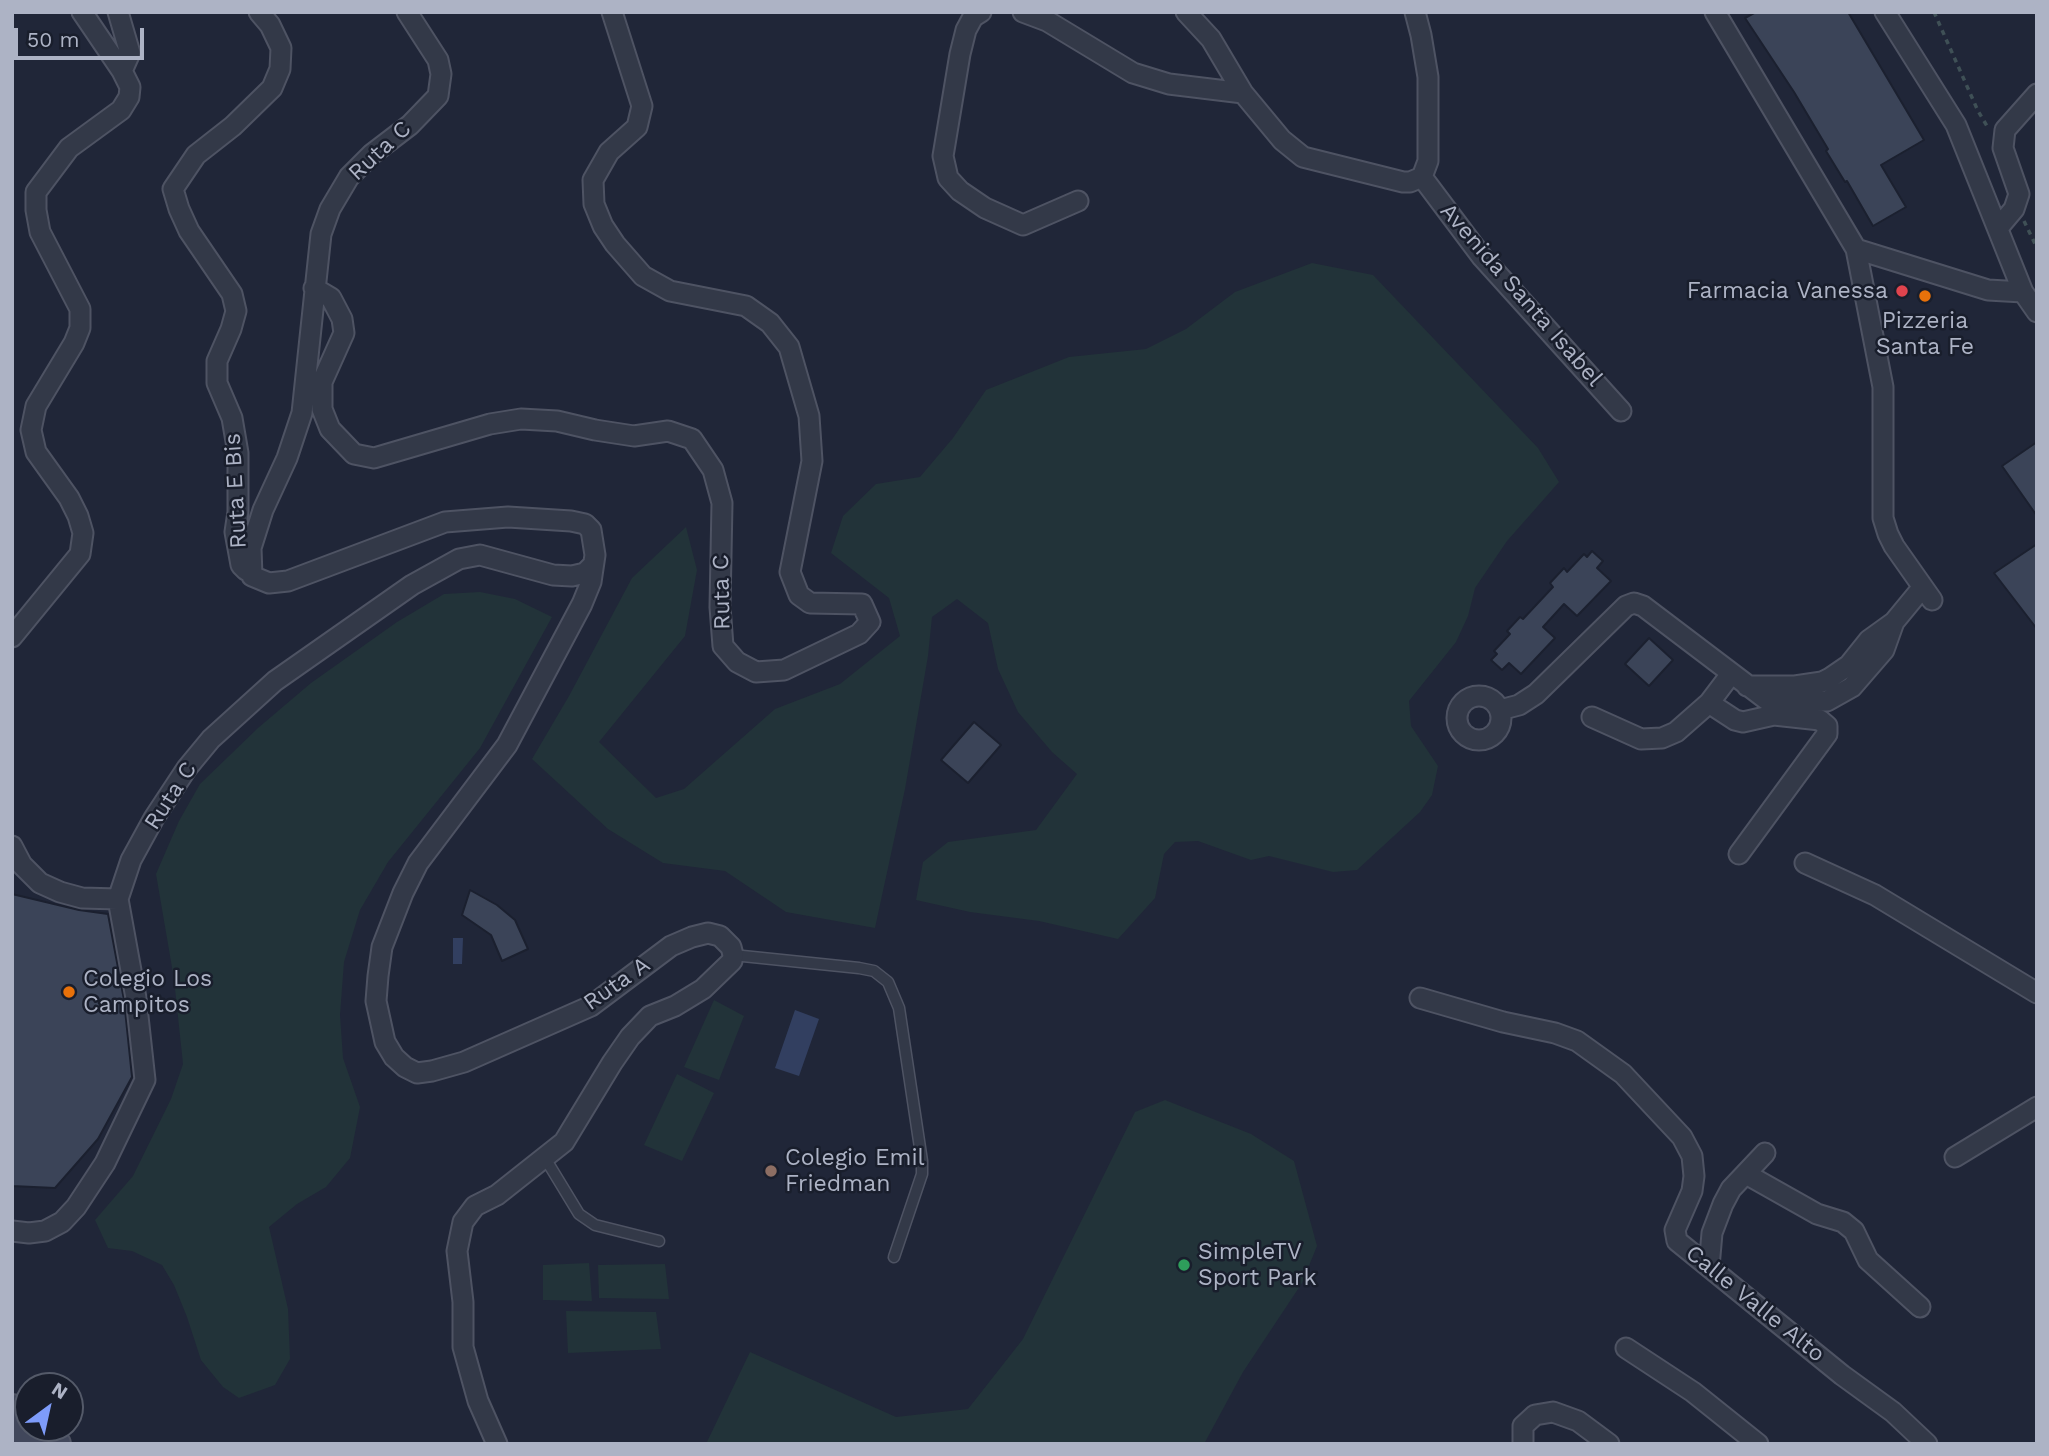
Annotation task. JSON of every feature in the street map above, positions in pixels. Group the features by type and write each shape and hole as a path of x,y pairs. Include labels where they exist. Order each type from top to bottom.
{"street":[{"path":"12,637 79,554 83,533 69,498 36,452 31,430 36,406 74,343 80,328 80,309 40,232 36,192 69,148 121,110 129,97 130,87 122,71 82,12"},
{"path":"118,12 130,53 122,71"},
{"name":"Ruta E Bis","path":"259,12 270,25 281,48 280,69 272,88 233,126 196,155 173,189 190,231 232,294 236,311 217,361 217,383 232,418 239,453 238,512 234,532 241,565 252,576 269,583 288,580 445,522 508,517 585,524 591,530 595,555 593,566"},
{"name":"Ruta C","path":"408,12 438,60 441,74 438,96 410,125 372,154 349,177 330,209 321,234 314,288 331,298 342,319 344,333 322,382 322,409 330,429 354,454 374,458 490,424 521,419 557,421 634,436 668,431 692,439 713,470 722,503 720,607 723,646 737,662 756,672 784,670 859,634 870,622 862,604 810,603 799,595 790,572 812,461 809,416 789,347 770,323 747,306 670,291 643,276 603,226 594,204 593,180 610,152 637,127 642,106 612,12"},
{"path":"981,12 972,17 960,54 943,156 948,178 960,191 985,208 1023,225 1078,201"},
{"path":"1023,12 1047,20 1133,73 1169,84 1243,93"},
{"path":"1186,12 1211,39 1243,93 1282,140 1303,157 1403,182 1422,177 1428,161 1428,77 1422,35 1415,12"},
{"path":"1500,710 1519,705 1536,694 1626,606 1634,603 1643,606 1739,680 1842,694 1861,678 1884,650 1894,622 1927,594 1891,540 1883,518 1883,387 1856,249 1714,12"},
{"path":"1885,12 1956,125 1998,228 2030,288 2037,312"},
{"path":"1998,228 2014,209 2019,194 2003,148 2005,130 2037,94"},
{"name":"Avenida Santa Isabel","path":"1422,177 1482,257 1621,411"},
{"path":"1856,249 1988,290 2030,288"},
{"name":"Ruta E Bis","path":"252,576 251,548 263,510 287,458 302,412 314,288"},
{"name":"Ruta C","path":"12,1231 46,1231 62,1222 76,1207 105,1163 145,1080 136,998 118,898 131,860 154,818 187,768 211,739 275,681 412,585 459,559 480,555 553,575 572,576 585,573 593,566"},
{"name":"Ruta A","path":"497,1444 478,1401 463,1347 463,1302 457,1251 463,1222 475,1206 497,1195 564,1142 630,1037 650,1016 675,1006 703,989 732,961 733,955 731,947 720,936 708,933 692,937 671,946 591,1006 464,1062 432,1072 417,1073 405,1067 384,1042 376,1001 382,947 403,894 418,863 507,746 582,604 591,582 593,566"},
{"path":"1592,717 1641,739 1662,738 1676,732 1739,680"},
{"path":"1709,704 1735,720 1744,722 1774,715 1820,720 1827,726 1826,734 1738,854"},
{"path":"12,846 22,866 40,883 82,898 118,898"},
{"path":"1805,863 1875,895 2036,993"},
{"name":"Calle Valle Alto","path":"1420,998 1577,1041 1623,1074 1682,1137 1692,1156 1692,1191 1675,1230 1677,1241 1842,1375 1893,1412 1927,1444"},
{"path":"1955,1157 2037,1108"},
{"path":"1709,1267 1716,1218 1731,1189 1765,1153"},
{"path":"1746,1174 1817,1214 1843,1222 1854,1231 1868,1260 1920,1307"},
{"path":"1626,1348 1693,1392 1758,1444"},
{"path":"1523,1444 1523,1426 1535,1415 1553,1412 1578,1420 1609,1444"}],"lane":[{"path":"733,955 859,968 874,971 888,982 899,1008 922,1161 922,1174 894,1257"},
{"path":"545,1158 579,1214 595,1225 659,1241"}],"shaded area":[{"path":"1312,263 1373,275 1538,448 1559,482 1507,541 1475,588 1468,616 1456,642 1409,701 1411,726 1438,766 1432,795 1420,812 1357,870 1333,872 1269,856 1251,860 1198,841 1175,842 1164,854 1155,898 1118,939 1039,921 970,912 916,900 923,862 948,842 1036,830 1077,774 1052,752 1018,712 998,669 988,623 957,599 932,617 905,789 875,928 786,912 725,871 663,863 608,829 532,759 632,578 686,527 697,570 685,636 599,742 656,798 684,789 775,709 840,684 900,636 889,598 831,553 843,516 876,484 920,477 953,438 986,390 1069,357 1146,349 1186,329 1235,292"},
{"path":"480,592 515,599 552,617 480,748 388,862 360,910 344,962 340,1015 343,1058 360,1107 350,1158 326,1187 297,1204 269,1227 288,1309 290,1359 275,1385 239,1398 223,1387 201,1360 174,1285 162,1265 132,1251 108,1248 95,1220 133,1176 171,1099 183,1064 174,979 156,874 179,821 200,784 258,728 311,683 397,622 444,594"},
{"path":"714,1000 744,1016 719,1080 684,1067"},
{"path":"677,1074 714,1093 682,1161 644,1145"},
{"name":"SimpleTV Sport Park","path":"1165,1100 1251,1134 1294,1161 1317,1246 1302,1283 1243,1372 1204,1444 706,1444 750,1352 896,1417 968,1409 1023,1339 1135,1112"},
{"path":"589,1263 592,1301 543,1300 543,1265"},
{"path":"665,1264 669,1299 599,1298 598,1265"},
{"path":"566,1311 656,1312 661,1349 568,1353"}],"water":[{"path":"453,938 463,938 462,964 453,964"},
{"path":"795,1010 819,1019 799,1076 775,1068"}],"building":[{"path":"1756,12 1848,12 1924,140 1881,165 1906,207 1873,226 1826,151 1828,149 1794,92 1745,18"},
{"path":"2037,442 2037,516 2002,466"},
{"path":"2037,544 2037,629 1994,573"},
{"path":"1592,551 1603,561 1597,568 1611,581 1577,616 1564,604 1543,627 1555,638 1521,674 1509,663 1502,670 1491,660 1497,654 1494,651 1510,634 1507,631 1520,617 1523,619 1553,587 1550,583 1564,568 1567,572 1584,554 1587,557"},
{"path":"1649,638 1673,660 1649,686 1625,664"},
{"path":"974,722 1001,745 968,783 941,760"},
{"path":"470,890 497,905 515,920 528,949 502,961 491,935 462,915"},
{"name":"Colegio Los Campitos","path":"12,894 108,914 124,1000 132,1077 98,1139 55,1188 12,1186"}],"place":[{"name":"Farmacia Vanessa","path":"1902,291"},
{"name":"Pizzeria Santa Fe","path":"1925,296"},
{"name":"Colegio Los Campitos","path":"69,992"},
{"name":"Colegio Emil Friedman","path":"771,1171"},
{"name":"SimpleTV Sport Park","path":"1184,1265"}]}
